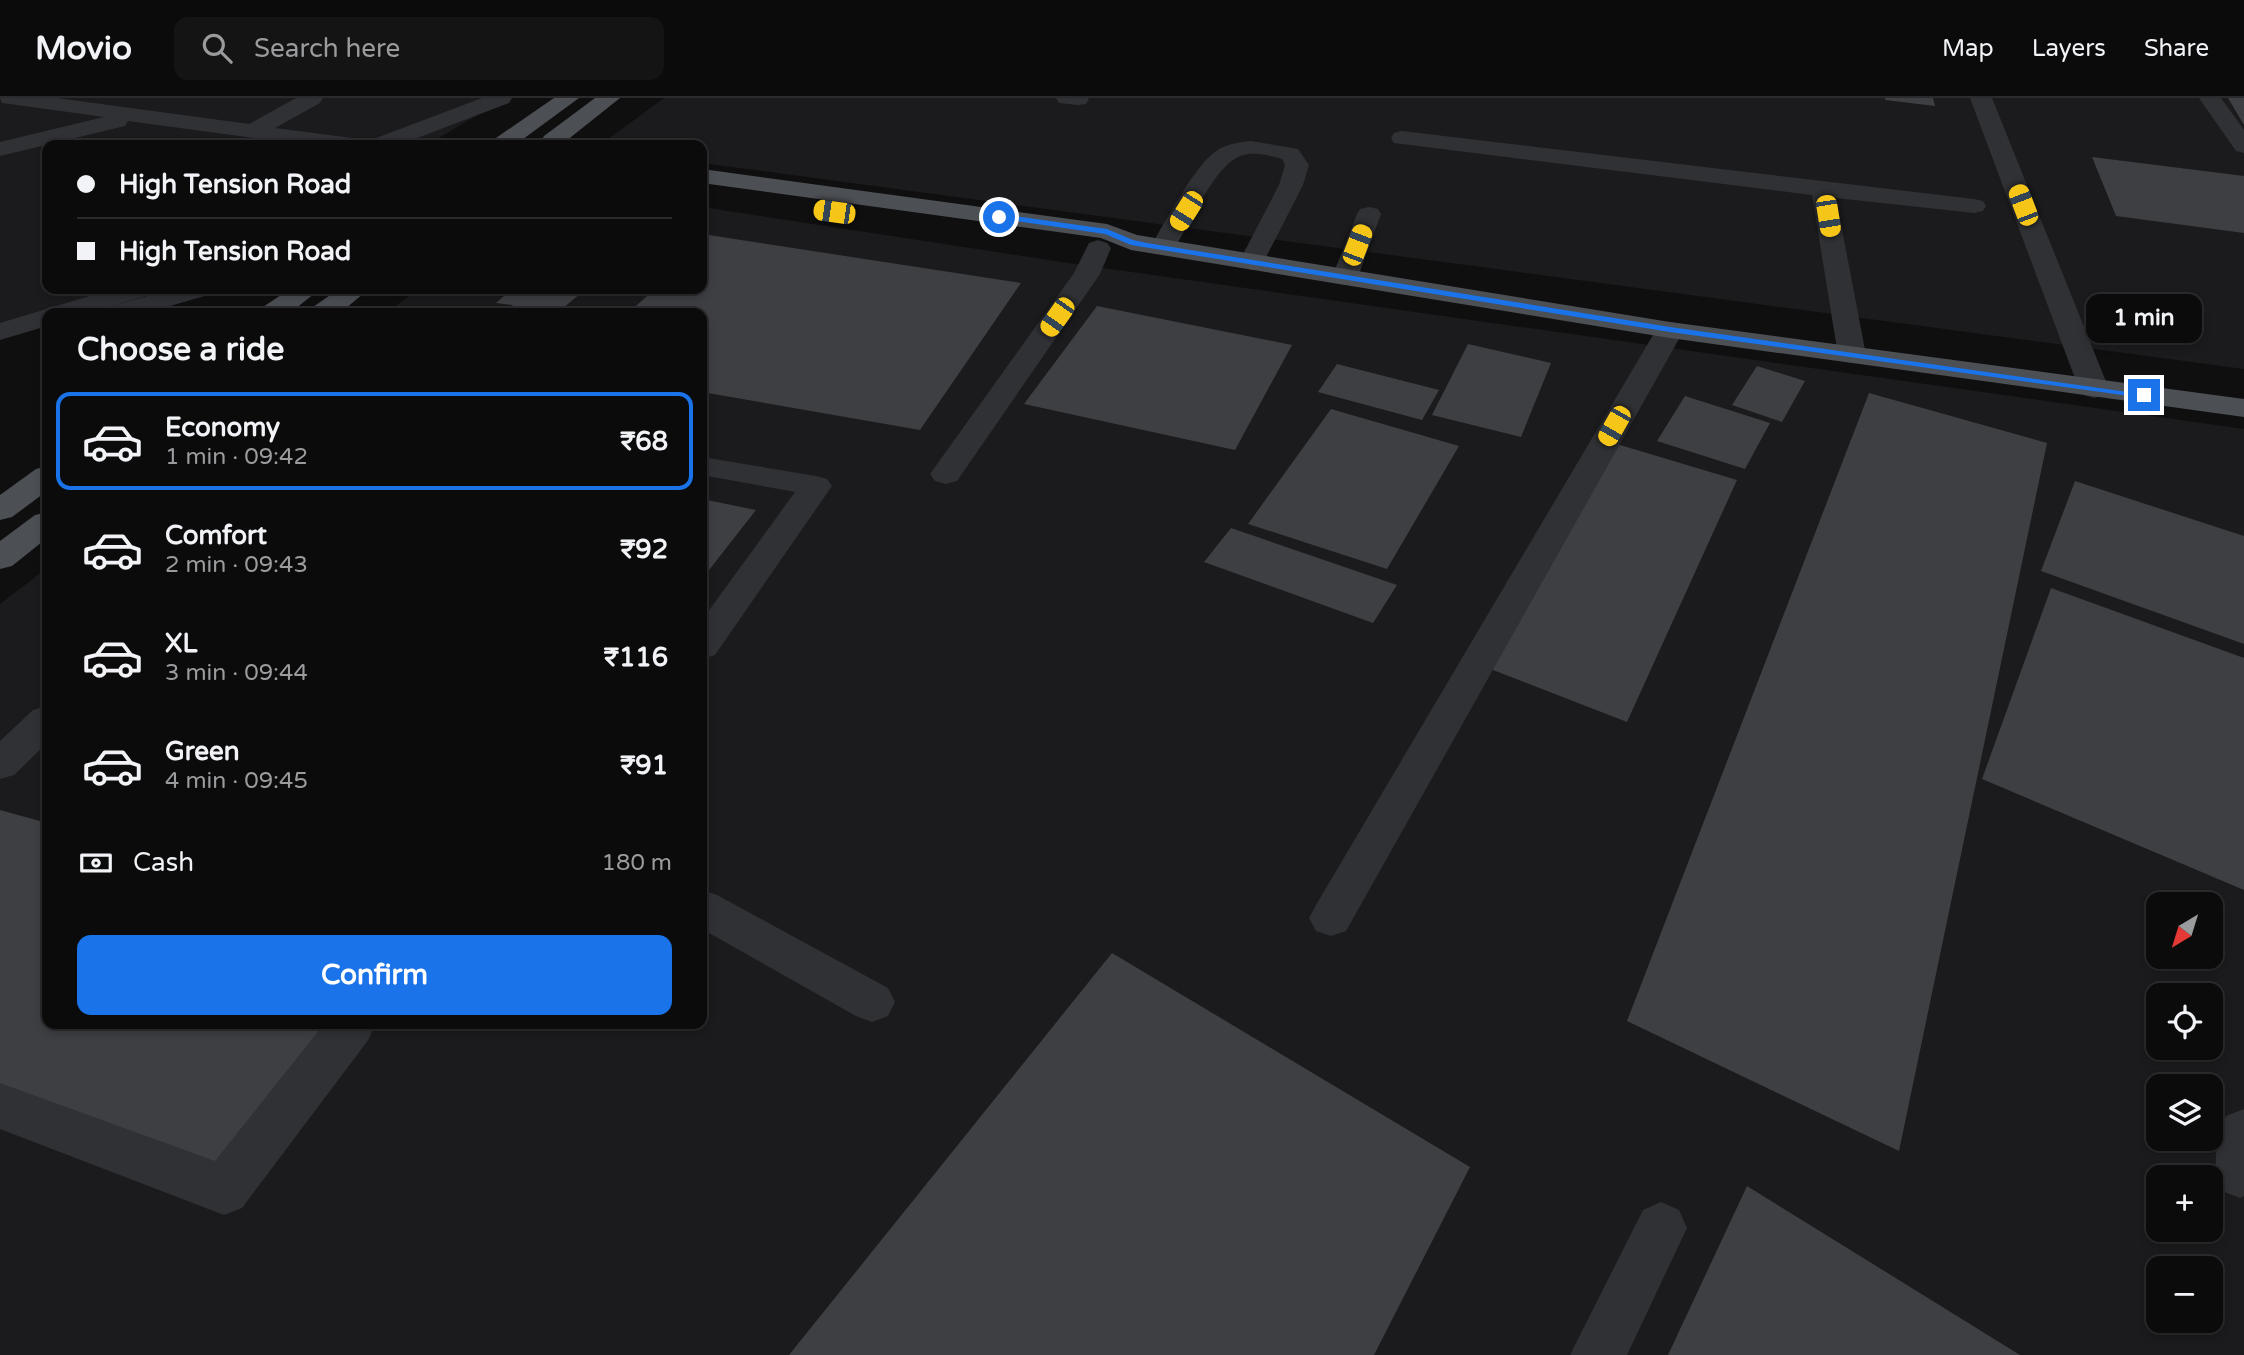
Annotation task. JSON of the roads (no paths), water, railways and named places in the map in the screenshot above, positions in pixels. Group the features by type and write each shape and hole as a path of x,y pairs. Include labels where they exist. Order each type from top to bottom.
{"main road":[{"path":"509,140 568,98"},
{"path":"552,140 609,98"},
{"path":"707,177 1107,232 1131,242 1670,330 2244,408"},
{"path":"707,194 1098,248 1131,242"},
{"path":"280,308 300,294"},
{"path":"330,308 349,294"},
{"path":"0,510 42,480"},
{"path":"0,558 42,526"}],"street":[{"path":"10,98 317,140"},
{"path":"253,131 312,98"},
{"path":"392,140 500,98"},
{"path":"1981,98 2094,388"},
{"path":"2210,98 2244,146"},
{"path":"0,149 137,116"},
{"path":"1402,138 1975,206"},
{"path":"1163,247 1225,155 1244,149 1265,147 1290,154 1297,165 1291,185 1252,262"},
{"path":"1824,189 1852,355"},
{"path":"1345,277 1369,214"},
{"path":"946,474 1087,274 1098,248"},
{"path":"77,308 123,294"},
{"path":"135,308 182,294"},
{"path":"0,332 42,319"},
{"path":"1331,918 1670,330"},
{"path":"0,349 42,336"},
{"path":"707,467 817,486 707,639"},
{"path":"0,764 42,725"},
{"path":"707,911 872,1002"},
{"path":"0,1106 224,1190 348,1029"},
{"path":"1598,1355 1661,1228"}]}
